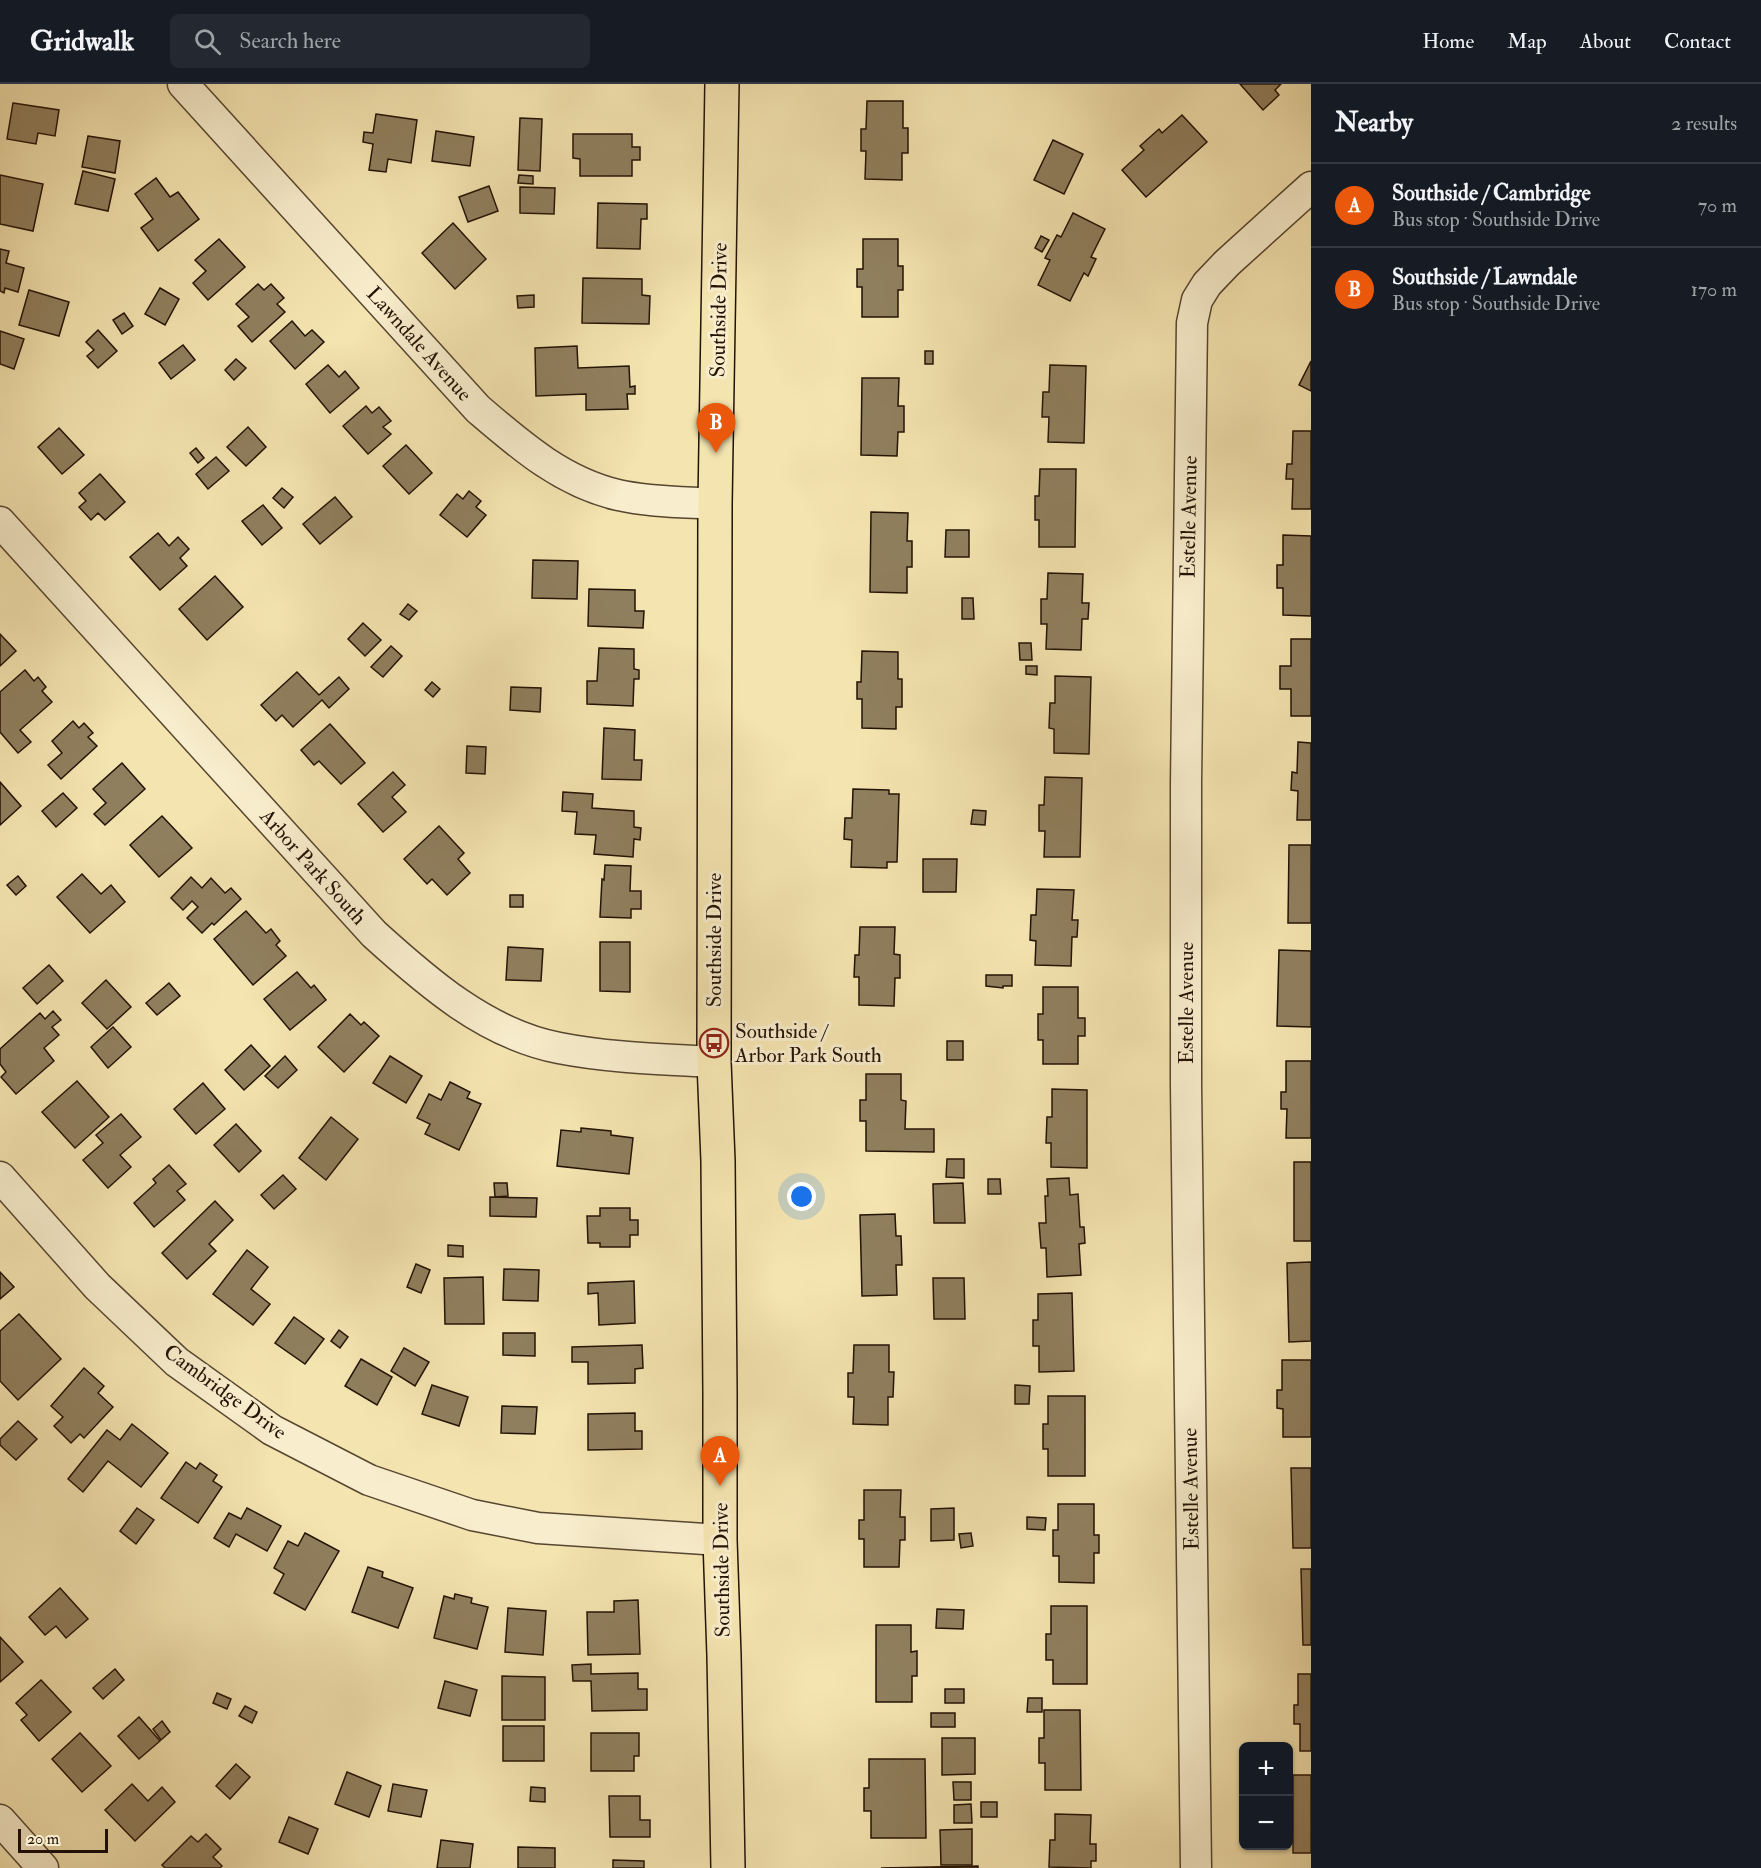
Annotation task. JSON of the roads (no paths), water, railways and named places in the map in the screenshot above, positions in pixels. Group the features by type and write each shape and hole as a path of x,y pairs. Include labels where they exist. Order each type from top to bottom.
{"main road":[{"name":"Southside Drive","path":"722,84 715,504 714,1062 718,1161 720,1540 728,1868"}],"street":[{"name":"Lawndale Avenue","path":"183,84 478,409 531,454 563,474 590,487 618,495 715,504"},
{"name":"Estelle Avenue","path":"1196,1868 1186,1085 1186,784 1192,323 1197,300 1207,284 1311,187"},
{"name":"Arbor Park South","path":"0,522 374,934 417,973 455,1001 488,1021 522,1037 557,1048 618,1056 714,1062"},
{"name":"Cambridge Drive","path":"0,1177 98,1286 177,1362 272,1430 369,1480 472,1515 538,1528 720,1540"},
{"path":"0,1820 43,1868"}],"place":[{"name":"Southside / Lawndale","path":"716,453"},
{"name":"Southside / Arbor Park South","path":"714,1043"},
{"name":"Southside / Cambridge","path":"720,1486"}]}
